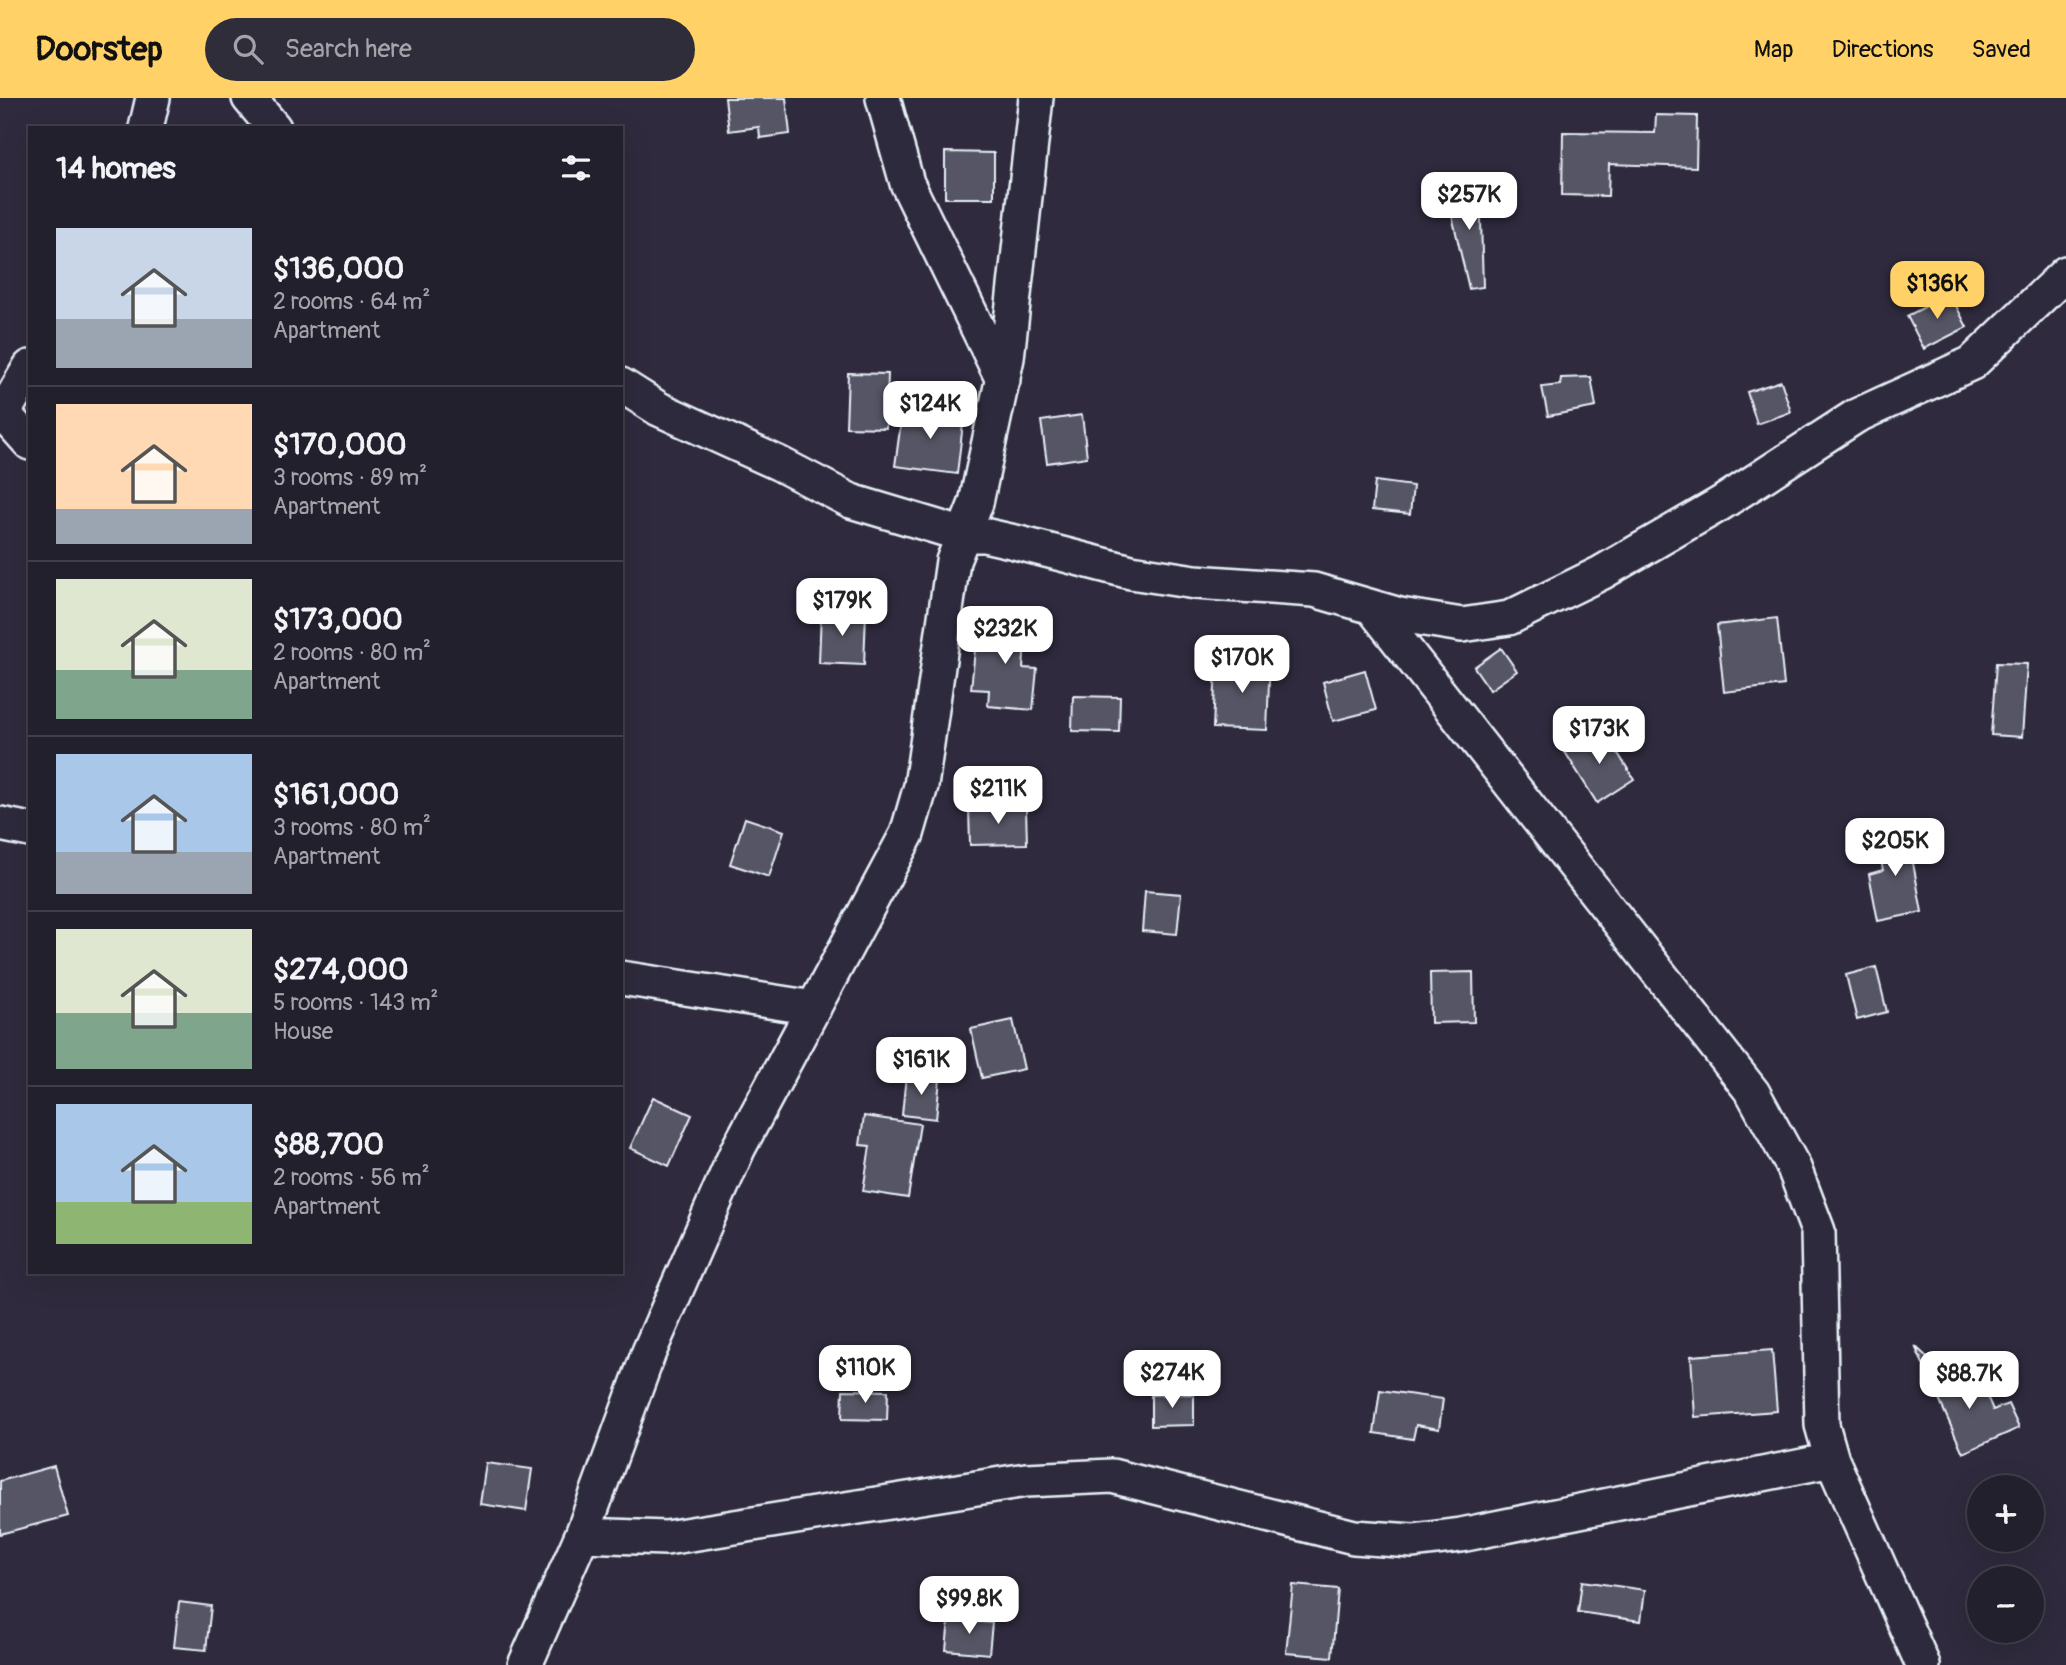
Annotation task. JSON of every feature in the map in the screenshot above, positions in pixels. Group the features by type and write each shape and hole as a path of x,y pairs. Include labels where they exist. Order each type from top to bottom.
{"street":[{"path":"146,126 153,98"},
{"path":"249,98 272,126"},
{"path":"883,98 906,183 1003,380"},
{"path":"525,1665 582,1535 649,1352 738,1149 907,834 921,786 953,561 976,503 1003,380 1036,98"},
{"path":"623,387 659,409 780,464 851,501 964,535 984,535 1131,572 1195,582 1314,590 1372,607 1462,625 1510,618 1601,573 1720,504 1856,416 1972,363 2066,273"},
{"path":"28,371 2,416 28,441"},
{"path":"1372,607 1753,1093 1794,1168 1818,1231 1822,1424 1832,1460 1923,1665"},
{"path":"0,824 28,830"},
{"path":"623,978 814,1008"},
{"path":"582,1535 666,1538 1027,1480 1112,1476 1354,1537 1413,1541 1461,1535 1832,1460"}],"building":[{"path":"725,98 786,98 790,134 760,138 759,127 729,131"},
{"path":"1656,115 1697,116 1696,167 1609,164 1608,196 1562,195 1563,132 1655,133"},
{"path":"945,152 994,153 994,198 945,198"},
{"path":"1480,186 1483,287 1469,289 1447,194"},
{"path":"1950,294 1967,327 1924,349 1907,316"},
{"path":"848,373 888,374 886,428 846,427"},
{"path":"1591,377 1596,407 1548,416 1542,387 1560,385 1561,378"},
{"path":"1781,381 1791,412 1757,424 1747,392"},
{"path":"903,407 964,415 957,474 895,466"},
{"path":"1082,415 1087,457 1047,463 1041,421"},
{"path":"1375,481 1413,486 1410,514 1372,510"},
{"path":"821,611 866,613 864,665 819,663"},
{"path":"995,615 1027,617 1023,668 1037,669 1033,710 988,706 989,690 971,689 976,640 993,642"},
{"path":"1777,618 1784,685 1724,692 1717,625"},
{"path":"1501,648 1517,671 1490,690 1474,667"},
{"path":"1239,657 1270,659 1267,730 1213,728 1216,666 1239,667"},
{"path":"1996,663 2027,664 2022,737 1991,735"},
{"path":"1365,670 1376,710 1333,721 1323,682"},
{"path":"1073,696 1120,697 1119,732 1072,731"},
{"path":"1602,728 1634,779 1597,803 1565,752"},
{"path":"1026,808 1027,844 970,845 969,809"},
{"path":"745,818 784,831 769,877 730,864"},
{"path":"1907,830 1922,912 1878,921 1869,874 1883,870 1876,836"},
{"path":"1145,891 1181,894 1177,934 1142,931"},
{"path":"1876,967 1887,1012 1857,1020 1846,975"},
{"path":"1473,972 1474,1022 1431,1023 1430,973"},
{"path":"1013,1020 1024,1069 982,1078 971,1029"},
{"path":"906,1075 940,1079 936,1119 902,1115"},
{"path":"653,1097 692,1115 669,1166 630,1148"},
{"path":"864,1116 920,1124 908,1198 863,1191 870,1146 860,1145"},
{"path":"1915,1346 1967,1394 1983,1387 1993,1410 2008,1404 2019,1428 1963,1453"},
{"path":"1772,1350 1777,1411 1695,1417 1691,1356"},
{"path":"843,1390 888,1391 887,1420 842,1419"},
{"path":"1380,1390 1443,1399 1439,1429 1416,1425 1413,1439 1374,1433"},
{"path":"1194,1394 1194,1425 1151,1426 1151,1395"},
{"path":"486,1463 532,1469 526,1511 480,1504"},
{"path":"54,1466 68,1516 0,1534 0,1481"},
{"path":"1582,1581 1645,1590 1641,1621 1578,1612"},
{"path":"1293,1585 1338,1589 1332,1657 1286,1653"},
{"path":"179,1602 211,1606 206,1650 174,1647"},
{"path":"949,1619 992,1623 989,1654 946,1650"}]}
